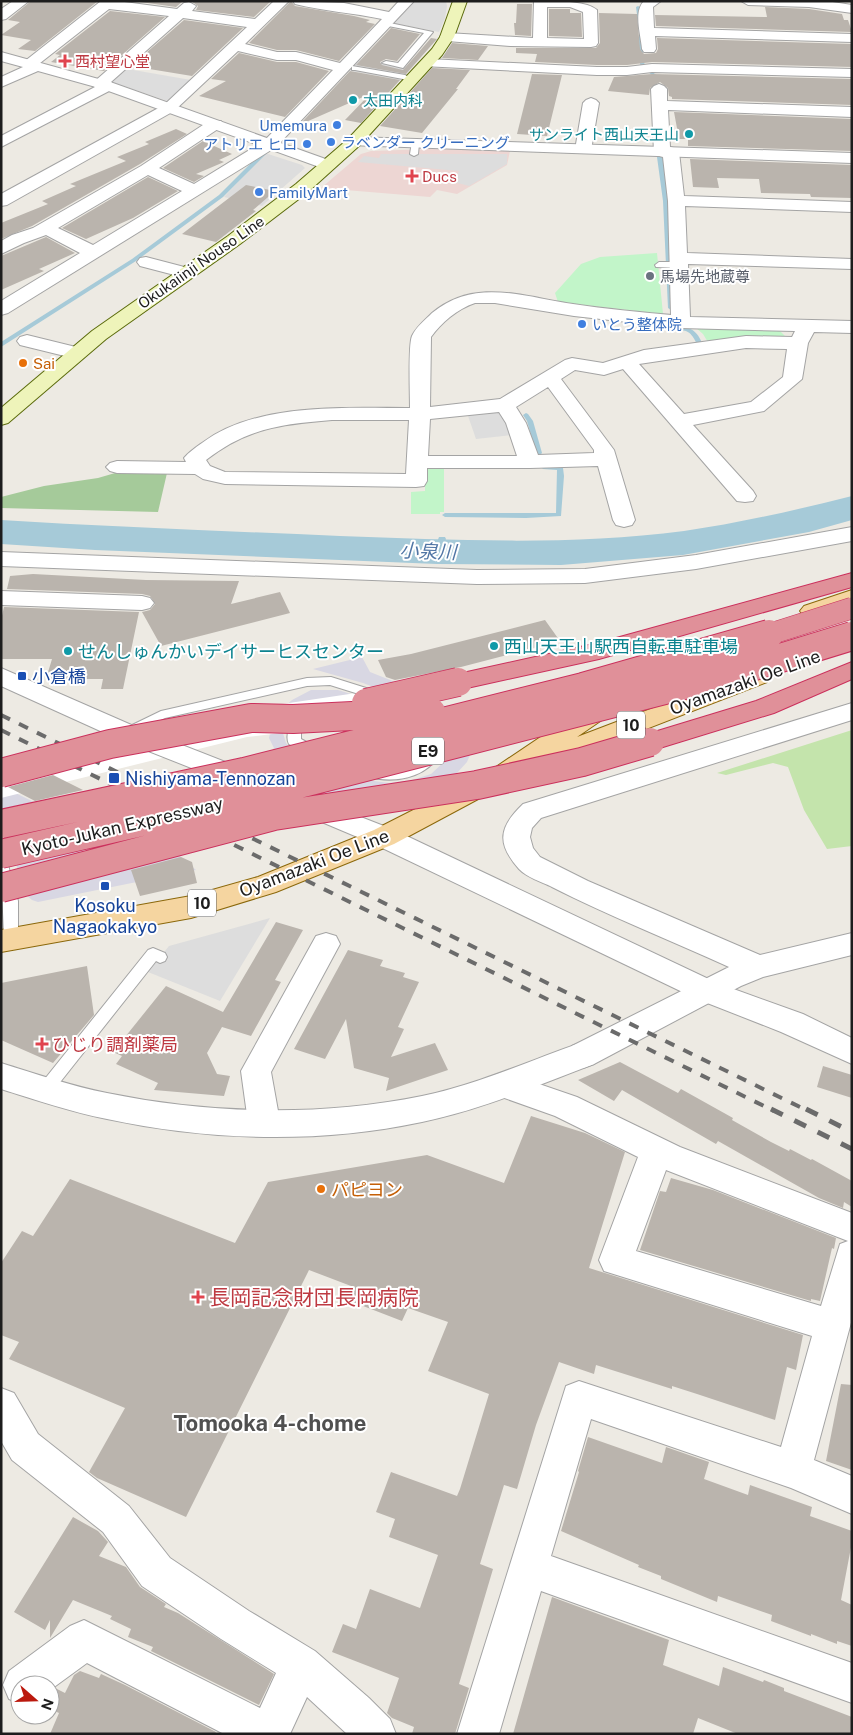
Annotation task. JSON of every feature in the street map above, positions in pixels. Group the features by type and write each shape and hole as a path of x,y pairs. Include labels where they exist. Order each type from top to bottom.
{"highway":[{"path":"1,786 37,780 293,718 599,651 852,580"},
{"path":"1,773 120,743 251,718 399,714 475,708 852,608"},
{"name":"Kyoto-Jukan Expressway","path":"1,824 244,772 469,716 592,684 802,625 852,608"},
{"name":"Kyoto-Jukan Expressway","path":"1,854 238,800 524,727 734,672 852,636"},
{"path":"1,888 274,816 477,785 582,762 765,707 852,670"},
{"path":"1,893 75,887 208,853 369,801"}],"main road":[{"name":"Okukaiinji Nouso Line","path":"1,419 99,335 234,240 302,188 354,142 428,63 447,36 460,1"},
{"path":"746,632 852,597"},
{"name":"Oyamazaki Oe Line","path":"5,932 191,907 266,885 384,837 499,777 764,674 852,644"},
{"name":"Oyamazaki Oe Line","path":"499,777 612,701"}],"street":[{"path":"1,16 22,1"},
{"path":"1,142 104,85 196,1"},
{"path":"1,201 169,108 282,1"},
{"path":"300,1 329,8 344,7 388,21"},
{"path":"1,309 270,144 349,68 407,1"},
{"path":"748,1 809,3 852,9"},
{"path":"1,83 33,65 108,3 258,24"},
{"path":"646,69 649,61 649,32 645,13 647,3"},
{"path":"649,32 852,38"},
{"path":"447,36 540,42"},
{"path":"235,46 277,56 296,56 349,68"},
{"path":"1,56 104,85 328,165"},
{"path":"428,63 597,70 646,69 852,73"},
{"path":"646,69 658,73 666,152 676,201 681,322"},
{"path":"583,150 591,103"},
{"path":"660,105 852,112"},
{"path":"1,249 45,228 132,178 215,124"},
{"path":"354,142 414,149 583,150 852,158"},
{"path":"86,154 101,162"},
{"path":"147,169 194,190"},
{"path":"116,170 132,178"},
{"path":"676,201 852,208"},
{"path":"1,225 24,237"},
{"path":"45,228 93,252"},
{"path":"146,262 186,273"},
{"path":"679,262 852,264"},
{"path":"117,467 198,468 205,473 225,478 416,481 420,414 421,337 430,325 444,312 460,302 474,298 495,297 574,310 681,322 852,328"},
{"path":"679,421 757,407 792,379 798,343 808,326"},
{"path":"27,341 77,353"},
{"path":"198,468 195,458 206,448 236,431 283,419 316,416 420,414 505,405 572,364 604,370 644,356 746,342 798,343"},
{"path":"627,362 745,496"},
{"path":"550,377 604,450 624,520"},
{"path":"505,405 516,423 530,462"},
{"path":"417,462 530,462 606,459"},
{"path":"1,559 477,577 585,576 696,562 852,534"},
{"path":"1,598 142,603"},
{"path":"1,676 127,733 384,837 707,992 792,1023 852,1052"},
{"path":"758,967 578,888 530,864 520,851 516,837 519,824 532,811 852,711"},
{"path":"264,1122 256,1071 326,944"},
{"path":"1,1076 45,1090 112,1107 155,1114 219,1121 264,1122 324,1121 375,1117 423,1109 504,1085 583,1055 731,978 758,967 852,944"},
{"path":"504,1085 566,1106 669,1157 852,1228"},
{"path":"657,1150 616,1260 832,1326"},
{"path":"793,1470 852,1256"},
{"path":"478,1734 579,1398 793,1470 852,1495"},
{"path":"1,1405 25,1447 116,1519 156,1572 301,1665 355,1712 375,1734"},
{"path":"528,1568 852,1683"},
{"path":"37,1675 84,1640 268,1734 301,1665"}],"lane":[{"path":"386,63 400,66 429,32 388,21"},
{"path":"349,68 405,77 412,81"},
{"path":"659,265 679,262"},
{"path":"127,733 161,715 308,682 331,681 378,696 431,720 440,735 432,757 416,770 397,776 376,774 357,770 312,752 294,741 294,728 305,715 322,709 340,709 353,716 363,730 362,743 345,765"},
{"path":"1,865 11,901 5,932"},
{"path":"45,1090 153,954 160,957"}],"shaded area":[{"path":"412,1 446,1 445,18 439,32 392,23"},
{"path":"356,58 410,68 399,80 345,70"},
{"path":"122,68 191,80 167,101 109,81"},
{"name":"Ducs","path":"430,149 510,151 507,165 457,194 437,190 430,197 321,188 361,154 371,151"},
{"path":"265,153 302,165 305,168 262,206 224,197"},
{"path":"381,154 507,154 507,164 469,186 454,182 459,171 358,162 364,156 379,158"},
{"path":"492,410 501,413 512,435 476,439 467,413"},
{"path":"362,657 370,672 423,693 457,713 473,748 467,762 456,774 446,783 352,806 256,768 274,748 269,738 272,725 278,713 292,700 311,690 338,690 367,699 371,717 283,733 286,743 296,754 367,780 389,783 412,780 431,774 445,761 452,748 423,706 363,683 313,669"},
{"path":"1,786 71,820 58,832 73,845 93,855 174,851 196,870 38,902 32,900 24,893 11,845 16,838 16,827 1,818"},
{"path":"270,918 220,1001 148,972 169,946"}],"green space":[{"path":"657,253 663,314 558,302 555,293 581,264 600,257"},
{"path":"695,327 778,329 787,338 709,344 703,334"},
{"path":"444,466 444,512 440,512 440,514 411,514 411,492 425,491 425,468"},
{"path":"122,471 167,473 158,512 1,508 1,497 44,486 98,478"},
{"path":"852,730 852,846 827,849 804,810 788,767 773,763 726,775 717,773"}],"pier":[{"path":"410,685 345,725 247,737 1,798 1,759 163,722"}],"building":[{"path":"31,1 98,1 35,51 18,49 31,40 1,35 20,22 8,20"},
{"path":"133,1 183,1 176,7"},
{"path":"191,1 271,1 254,17 196,10 198,6"},
{"path":"291,1 295,6 354,16 370,20 366,22 375,24 339,61 296,50 277,50 249,43"},
{"path":"517,4 532,4 531,36 515,35 514,23 516,23"},
{"path":"765,7 809,9 842,14 844,20 848,20 852,32 656,26 655,15 767,17"},
{"path":"549,9 570,9 570,13 581,13 582,37 549,36"},
{"path":"110,11 165,17 104,71 51,62 60,55 55,54"},
{"path":"599,13 637,14 640,49 644,54 656,53 658,49 657,38 852,44 852,67 652,62 627,65 597,65 535,62 537,54 516,53 516,48 596,48 600,43"},
{"path":"184,20 243,28 192,76 131,66"},
{"path":"391,28 420,34 397,61 386,59 380,62 382,65 403,70 431,38 437,39 406,74 356,65"},
{"path":"452,43 488,46 478,60 442,58"},
{"path":"239,53 277,62 296,62 329,71 285,117 199,96 226,81 211,79"},
{"path":"432,68 470,70 456,89 458,89 422,133 380,126"},
{"path":"350,71 400,80 361,123 345,120 370,94 306,122 303,121"},
{"path":"532,74 562,75 547,136 517,134"},
{"path":"652,74 852,79 852,105 672,99 669,96 668,88 660,82 650,88 649,95 608,91 614,77"},
{"path":"674,112 852,119 852,151 688,146 688,139 679,139"},
{"path":"176,129 187,134 140,164 32,226 1,239 1,223 48,204 42,201 76,186 70,184 126,161 117,157 149,144 145,142"},
{"path":"203,141 232,154 219,160 224,162 196,174 204,176 194,182 163,168"},
{"path":"690,159 852,165 852,198 811,197 810,194 761,193 759,179 717,178 719,188 693,187"},
{"path":"148,177 178,191 133,218 86,239 62,228"},
{"path":"246,185 275,191 253,210 256,211 216,242 182,234"},
{"path":"46,237 75,253 39,269 44,271 1,290 1,256"},
{"path":"33,574 146,580 239,581 231,604 280,592 290,613 161,646 142,612 150,610 155,604 150,596 142,594 7,589 10,576"},
{"path":"4,607 139,612 123,689 101,689 103,679 46,679 52,659 1,659 1,620"},
{"name":"西山天王山駅西自転車駐車場","path":"545,620 560,641 461,667 395,680 386,677 378,660 411,654"},
{"path":"53,775 83,790 35,801 8,787"},
{"path":"181,857 192,862 197,883 140,896 131,870"},
{"path":"276,922 303,930 275,980 281,982 251,1036 222,1027 207,1053 217,1074 230,1076 224,1096 154,1090 158,1083 116,1064 122,1056 113,1052 166,986 223,1012"},
{"path":"348,950 383,960 380,966 405,973 403,977 419,982 398,1027 404,1029 391,1057 435,1043 448,1070 386,1091 389,1078 354,1068 346,1019 325,1059 294,1049"},
{"path":"87,966 94,1015 53,1063 1,1040 1,983"},
{"path":"620,1062 678,1093 681,1089 771,1142 812,1159 852,1181 852,1207 844,1202 843,1208 819,1198 718,1141 716,1144 622,1090 614,1101 578,1080"},
{"path":"823,1066 852,1075 852,1098 817,1087"},
{"path":"531,1116 585,1133 625,1152 589,1268 803,1335 796,1370 787,1367 775,1420 672,1386 672,1389 596,1365 594,1374 559,1362 536,1425 517,1489 504,1485 480,1564 493,1569 459,1684 469,1688 455,1734 412,1734 414,1727 392,1718 387,1713 399,1678 332,1652 343,1624 356,1629 370,1589 420,1608 438,1555 389,1537 395,1519 376,1512 391,1472 457,1496 460,1489 489,1394 428,1371 448,1322 408,1308 402,1321 345,1299 351,1286 309,1270 186,1517 97,1478 89,1472 125,1408 9,1359 19,1342 1,1335 1,1263 22,1231 33,1236 70,1179 235,1243 268,1182 427,1155 504,1183"},
{"path":"671,1178 713,1190 836,1238 820,1301 811,1299 811,1301 640,1250 660,1191 666,1192"},
{"path":"841,1384 852,1385 852,1470 826,1461"},
{"path":"588,1437 662,1463 666,1447 709,1462 704,1479 748,1495 750,1485 812,1507 810,1516 852,1531 852,1542 841,1600 852,1605 852,1646 837,1641 837,1644 811,1634 811,1636 771,1621 772,1615 718,1596 717,1602 661,1579 661,1576 638,1567 639,1565 561,1531"},
{"path":"73,1517 98,1531 108,1542 99,1556 126,1567 140,1587 166,1604 164,1607 178,1613 274,1674 259,1705 151,1651 153,1647 128,1637 131,1629 110,1619 112,1616 73,1600 50,1638 50,1620 45,1630 14,1612"},
{"path":"552,1597 669,1640 663,1665 719,1686 723,1667 763,1682 764,1680 784,1688 784,1691 852,1717 852,1734 738,1734 698,1718 693,1734 513,1734"},
{"path":"80,1671 99,1678 101,1674 216,1732 215,1734 50,1734 54,1725 60,1725 60,1690 65,1693 74,1675"}],"waterway":[{"path":"638,7 641,29 641,60 643,66 654,75 655,84"},
{"path":"1,345 134,260 221,196 268,149"},
{"path":"660,157 666,201 671,308"},
{"path":"672,328 689,330 695,334 699,343"},
{"path":"526,415 530,421 539,453"},
{"path":"445,515 559,515 560,468 545,468"},
{"name":"小泉川","path":"1,532 95,538 437,552 561,553 683,543 809,520 852,508"},
{"path":"437,552 442,539"}],"railway":[{"path":"1,715 808,1111"},
{"path":"1,730 774,1111"},
{"path":"771,1109 852,1149"},
{"path":"806,1109 852,1132"}],"place":[{"name":"西村望心堂","path":"65,61"},
{"name":"太田内科","path":"353,100"},
{"name":"Umemura","path":"337,125"},
{"name":"サンライト西山天王山","path":"689,134"},
{"name":"ラベンダー クリーニング","path":"331,142"},
{"name":"アトリエ ヒロ","path":"307,144"},
{"name":"Ducs","path":"412,176"},
{"name":"FamilyMart","path":"259,192"},
{"name":"馬場先地蔵尊","path":"650,276"},
{"name":"いとう整体院","path":"582,324"},
{"name":"Sai","path":"23,363"},
{"name":"西山天王山駅西自転車駐車場","path":"494,646"},
{"name":"せんしゅんかいデイサーヒスセンター","path":"68,651"},
{"name":"小倉橋","path":"22,676"},
{"name":"Nishiyama-Tennozan","path":"114,778"},
{"name":"Kosoku Nagaokakyo","path":"105,886"},
{"name":"ひじり調剤薬局","path":"42,1044"},
{"name":"パピヨン","path":"321,1189"},
{"name":"長岡記念財団長岡病院","path":"198,1297"}],"district":[{"name":"Tomooka 4-chome","path":"270,1423"}]}
